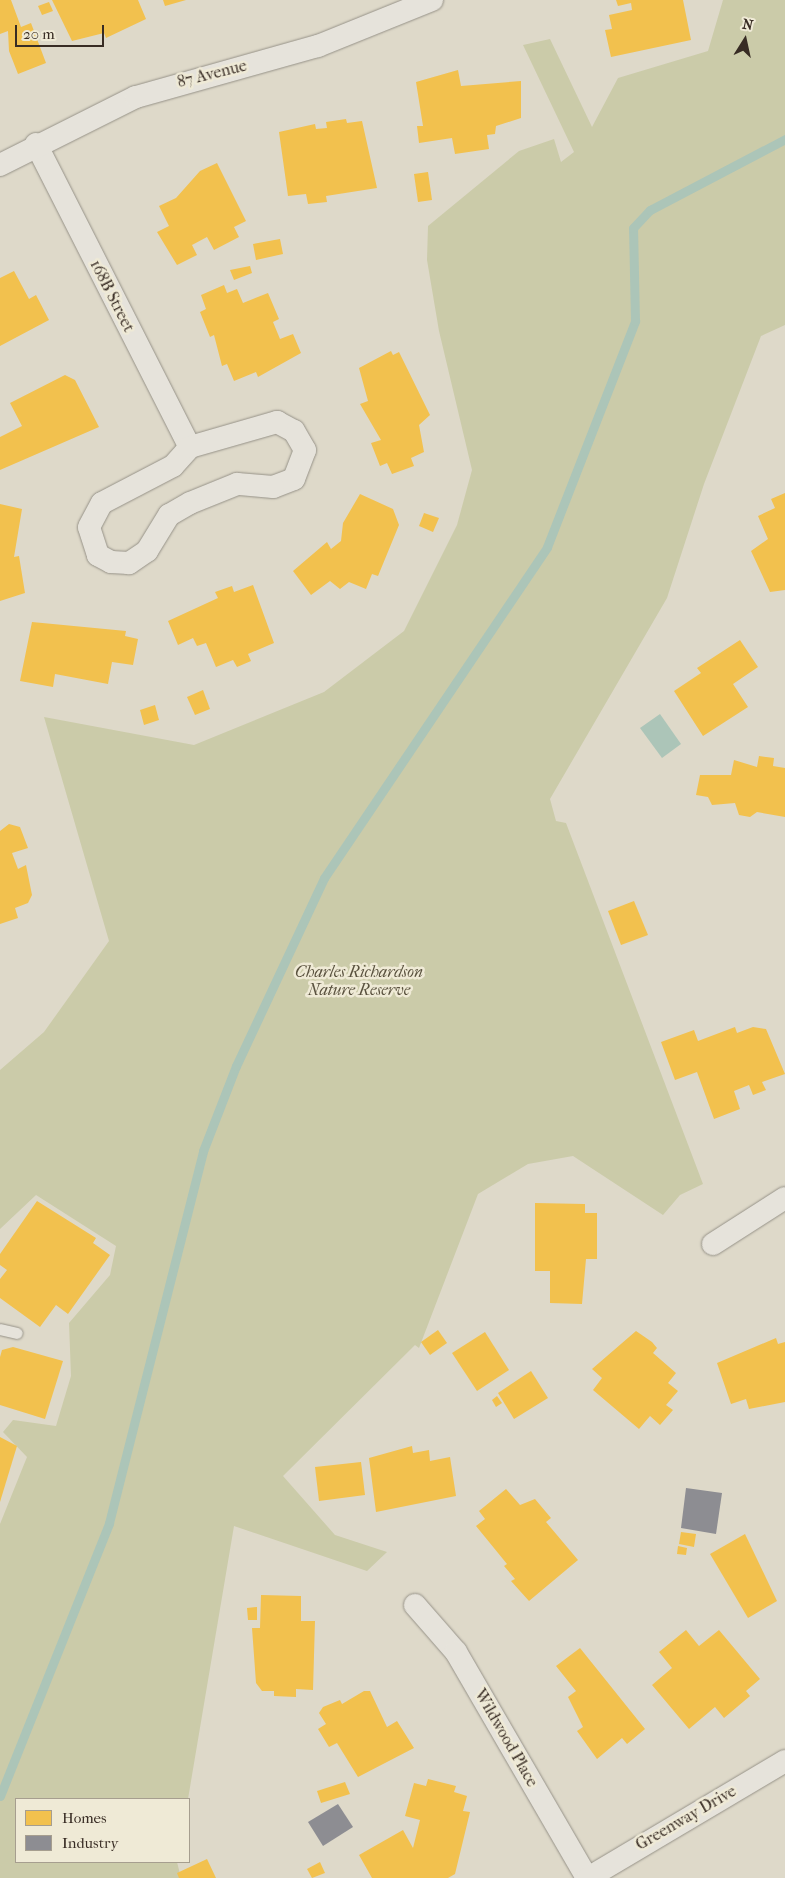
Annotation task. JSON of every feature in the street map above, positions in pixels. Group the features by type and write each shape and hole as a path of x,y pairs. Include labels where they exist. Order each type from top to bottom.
{"street":[{"name":"87 Avenue","path":"0,165 36,144 156,89 318,46 432,0"},
{"name":"168B Street","path":"36,144 190,447"},
{"path":"277,422 299,436 305,457 299,472 287,483 220,489 169,515 140,558 123,564 105,560 89,535 96,507 174,466 190,447 277,422"},
{"path":"713,1244 785,1198"},
{"name":"Wildwood Place","path":"415,1605 456,1652 587,1878"},
{"name":"Greenway Drive","path":"587,1878 785,1761"}],"lane":[{"path":"0,1329 16,1333"}],"green space":[{"name":"Charles Richardson Nature Reserve","path":"723,0 785,0 785,325 761,336 704,484 667,598 550,799 556,821 566,823 703,1184 680,1195 663,1215 573,1156 528,1164 478,1194 419,1348 415,1345 283,1476 335,1535 387,1552 367,1571 234,1526 188,1798 15,1798 15,1863 177,1863 181,1878 0,1878 0,1524 27,1457 3,1432 13,1420 56,1426 71,1376 69,1323 110,1275 116,1246 36,1195 0,1229 0,1070 44,1032 109,941 44,717 194,745 324,692 404,631 457,525 472,470 439,331 427,260 428,226 519,151 554,139 561,162 574,152 523,45 550,39 592,127 618,78 708,51"}],"shaded area":[{"path":"660,714 681,744 662,758 640,728"}],"building: Homes":[{"path":"0,0 11,0 21,27 31,23 46,63 18,74 9,51 8,31 0,34"},
{"path":"52,0 138,0 146,19 106,38 104,33 72,41"},
{"path":"163,0 186,0 165,6"},
{"path":"616,0 683,0 691,40 611,57 605,30 612,29 609,15 632,10 631,3 618,6"},
{"path":"49,2 53,11 42,15 38,6"},
{"path":"458,70 461,86 521,81 521,118 496,126 495,134 487,135 489,149 455,154 452,138 419,143 417,126 423,126 416,82"},
{"path":"346,119 347,123 362,121 377,188 326,196 327,202 308,204 306,194 288,196 279,132 315,124 316,129 327,128 326,122"},
{"path":"217,163 246,221 234,227 239,237 214,250 207,237 192,245 197,255 177,265 157,232 169,226 159,206 176,198 200,171"},
{"path":"428,172 432,200 418,202 414,174"},
{"path":"280,239 283,254 256,260 253,244"},
{"path":"250,266 252,273 234,280 230,270"},
{"path":"14,271 29,299 36,295 49,320 0,346 0,278"},
{"path":"224,285 227,293 237,289 243,303 268,293 279,319 273,322 280,339 293,334 301,353 258,377 256,372 234,381 227,364 222,366 214,335 210,337 200,312 206,309 201,295"},
{"path":"391,351 393,355 399,352 430,415 419,425 424,452 411,458 414,466 392,474 387,463 380,466 371,443 381,440 360,404 368,401 359,368"},
{"path":"65,375 75,380 99,427 0,470 0,437 22,426 10,403"},
{"path":"785,493 785,590 770,592 751,551 768,539 758,516 775,508 771,499"},
{"path":"360,494 393,509 399,525 378,576 372,574 366,589 349,582 340,589 330,581 311,595 293,571 327,542 331,549 341,541 343,523"},
{"path":"0,504 22,509 14,557 19,556 25,593 0,601"},
{"path":"424,513 439,518 433,532 419,526"},
{"path":"253,585 274,643 248,654 251,661 237,667 233,660 216,667 206,643 197,646 193,638 178,645 168,621 218,598 215,592 232,586 234,592"},
{"path":"32,622 126,631 125,636 138,639 133,665 112,662 108,684 55,674 53,687 20,681"},
{"path":"740,640 758,667 733,684 748,707 703,736 674,691 701,673 697,668"},
{"path":"203,690 210,709 195,715 187,697"},
{"path":"155,705 159,720 144,725 140,710"},
{"path":"759,756 774,758 773,766 785,768 785,817 757,812 750,817 739,815 735,803 712,805 708,797 696,795 700,775 731,775 734,760 757,767"},
{"path":"9,824 20,827 28,848 12,853 18,869 26,865 32,895 28,903 15,908 18,918 0,924 0,831"},
{"path":"634,901 648,935 621,945 608,911"},
{"path":"735,1027 737,1033 753,1027 766,1029 785,1074 762,1082 766,1090 753,1095 749,1085 734,1091 740,1109 714,1119 697,1072 675,1080 661,1042 694,1030 698,1041"},
{"path":"37,1201 96,1238 93,1243 110,1255 68,1314 56,1305 40,1327 0,1298 0,1279 7,1270 0,1265 0,1254"},
{"path":"535,1203 585,1204 585,1213 597,1213 597,1259 586,1259 582,1304 550,1303 550,1271 535,1271"},
{"path":"438,1330 447,1343 430,1355 421,1342"},
{"path":"636,1331 652,1342 657,1348 653,1353 676,1373 668,1383 678,1391 666,1405 673,1410 660,1425 650,1416 639,1429 593,1390 602,1378 592,1369"},
{"path":"485,1332 509,1370 477,1391 452,1353"},
{"path":"776,1338 778,1344 785,1342 785,1402 749,1409 746,1399 731,1404 717,1363"},
{"path":"13,1347 63,1361 45,1419 0,1405 0,1357 2,1350"},
{"path":"531,1371 548,1398 514,1419 498,1393"},
{"path":"497,1396 502,1403 496,1407 492,1400"},
{"path":"0,1437 17,1446 0,1502"},
{"path":"412,1446 413,1453 429,1450 430,1461 450,1457 456,1496 376,1512 369,1458"},
{"path":"361,1462 365,1495 319,1501 315,1467"},
{"path":"506,1489 520,1505 535,1499 551,1518 546,1522 578,1560 529,1601 511,1581 515,1579 504,1566 507,1564 476,1526 485,1519 479,1511"},
{"path":"681,1532 696,1534 694,1547 679,1544"},
{"path":"745,1534 777,1601 748,1618 710,1554"},
{"path":"678,1546 687,1548 686,1555 677,1554"},
{"path":"261,1595 301,1596 301,1621 315,1621 313,1690 296,1689 296,1697 274,1696 274,1691 262,1691 256,1683 252,1628 260,1628"},
{"path":"257,1607 257,1620 248,1620 247,1608"},
{"path":"686,1630 699,1646 719,1630 760,1679 746,1691 750,1696 724,1718 715,1707 689,1729 652,1685 672,1668 659,1652"},
{"path":"580,1648 645,1729 627,1744 622,1738 597,1759 577,1731 583,1727 568,1697 576,1691 556,1666"},
{"path":"364,1691 370,1691 387,1727 397,1721 414,1748 358,1777 337,1743 329,1747 318,1729 326,1724 319,1713 323,1707 340,1700 342,1704"},
{"path":"428,1779 456,1786 454,1792 467,1796 463,1811 470,1812 455,1874 448,1878 372,1878 359,1855 403,1830 413,1848 420,1820 405,1816 414,1783 426,1786"},
{"path":"345,1782 350,1794 321,1803 317,1791"},
{"path":"207,1859 216,1878 179,1878 177,1873"},
{"path":"320,1862 325,1873 312,1878 307,1869"}],"building: Industry":[{"path":"686,1488 722,1493 716,1534 681,1528"},
{"path":"338,1804 353,1827 323,1846 308,1822"}],"waterway":[{"path":"0,1796 109,1523 203,1151 236,1066 324,878 547,547 635,321 633,228 650,210 785,139"}]}
